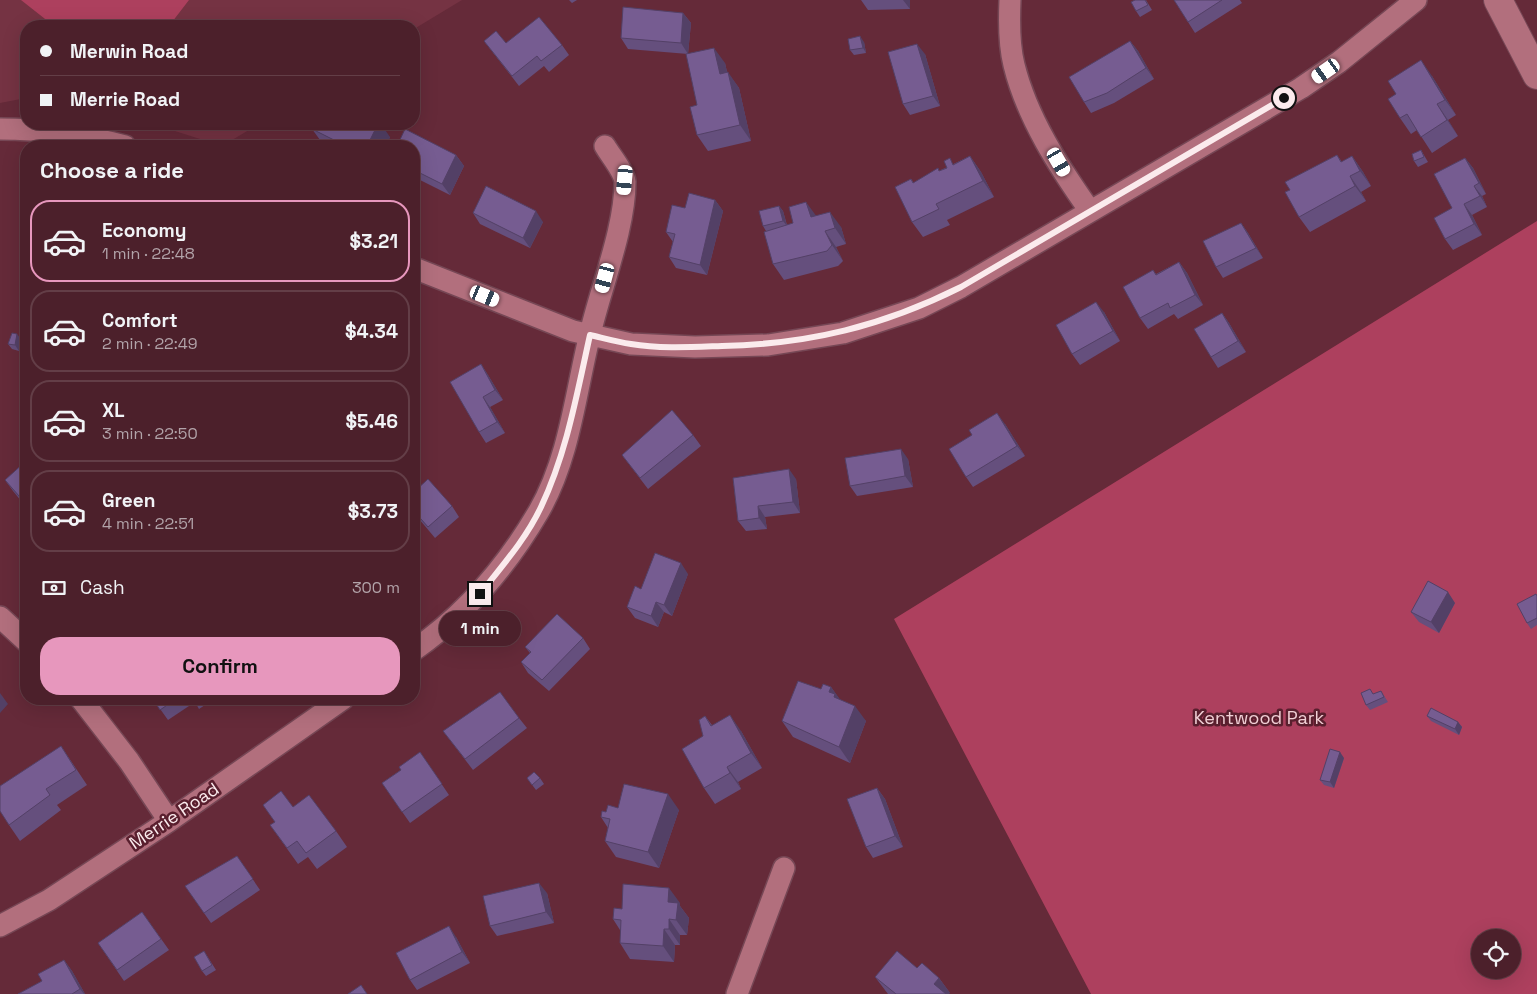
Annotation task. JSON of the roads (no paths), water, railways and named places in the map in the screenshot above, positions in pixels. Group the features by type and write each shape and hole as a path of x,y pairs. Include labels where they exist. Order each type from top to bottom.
{"street":[{"path":"1010,0 1013,63 1022,96 1037,126 1090,211"},
{"path":"420,270 573,331 631,344 695,347 768,345 843,332 881,322 927,304 1001,264 1301,88 1339,62 1416,0"},
{"path":"1498,0 1537,75"},
{"path":"0,129 20,129"},
{"path":"39,130 96,140"},
{"path":"420,645 480,594 507,561 540,508 552,482 569,428 590,335 622,213 625,180 605,146"},
{"path":"0,617 20,636"},
{"path":"86,705 151,792 169,821"},
{"name":"Merrie Road","path":"0,926 49,900 169,821 334,705"},
{"path":"737,994 784,868"}],"park label":[{"name":"Kentwood Park","path":"1259,718"}]}
